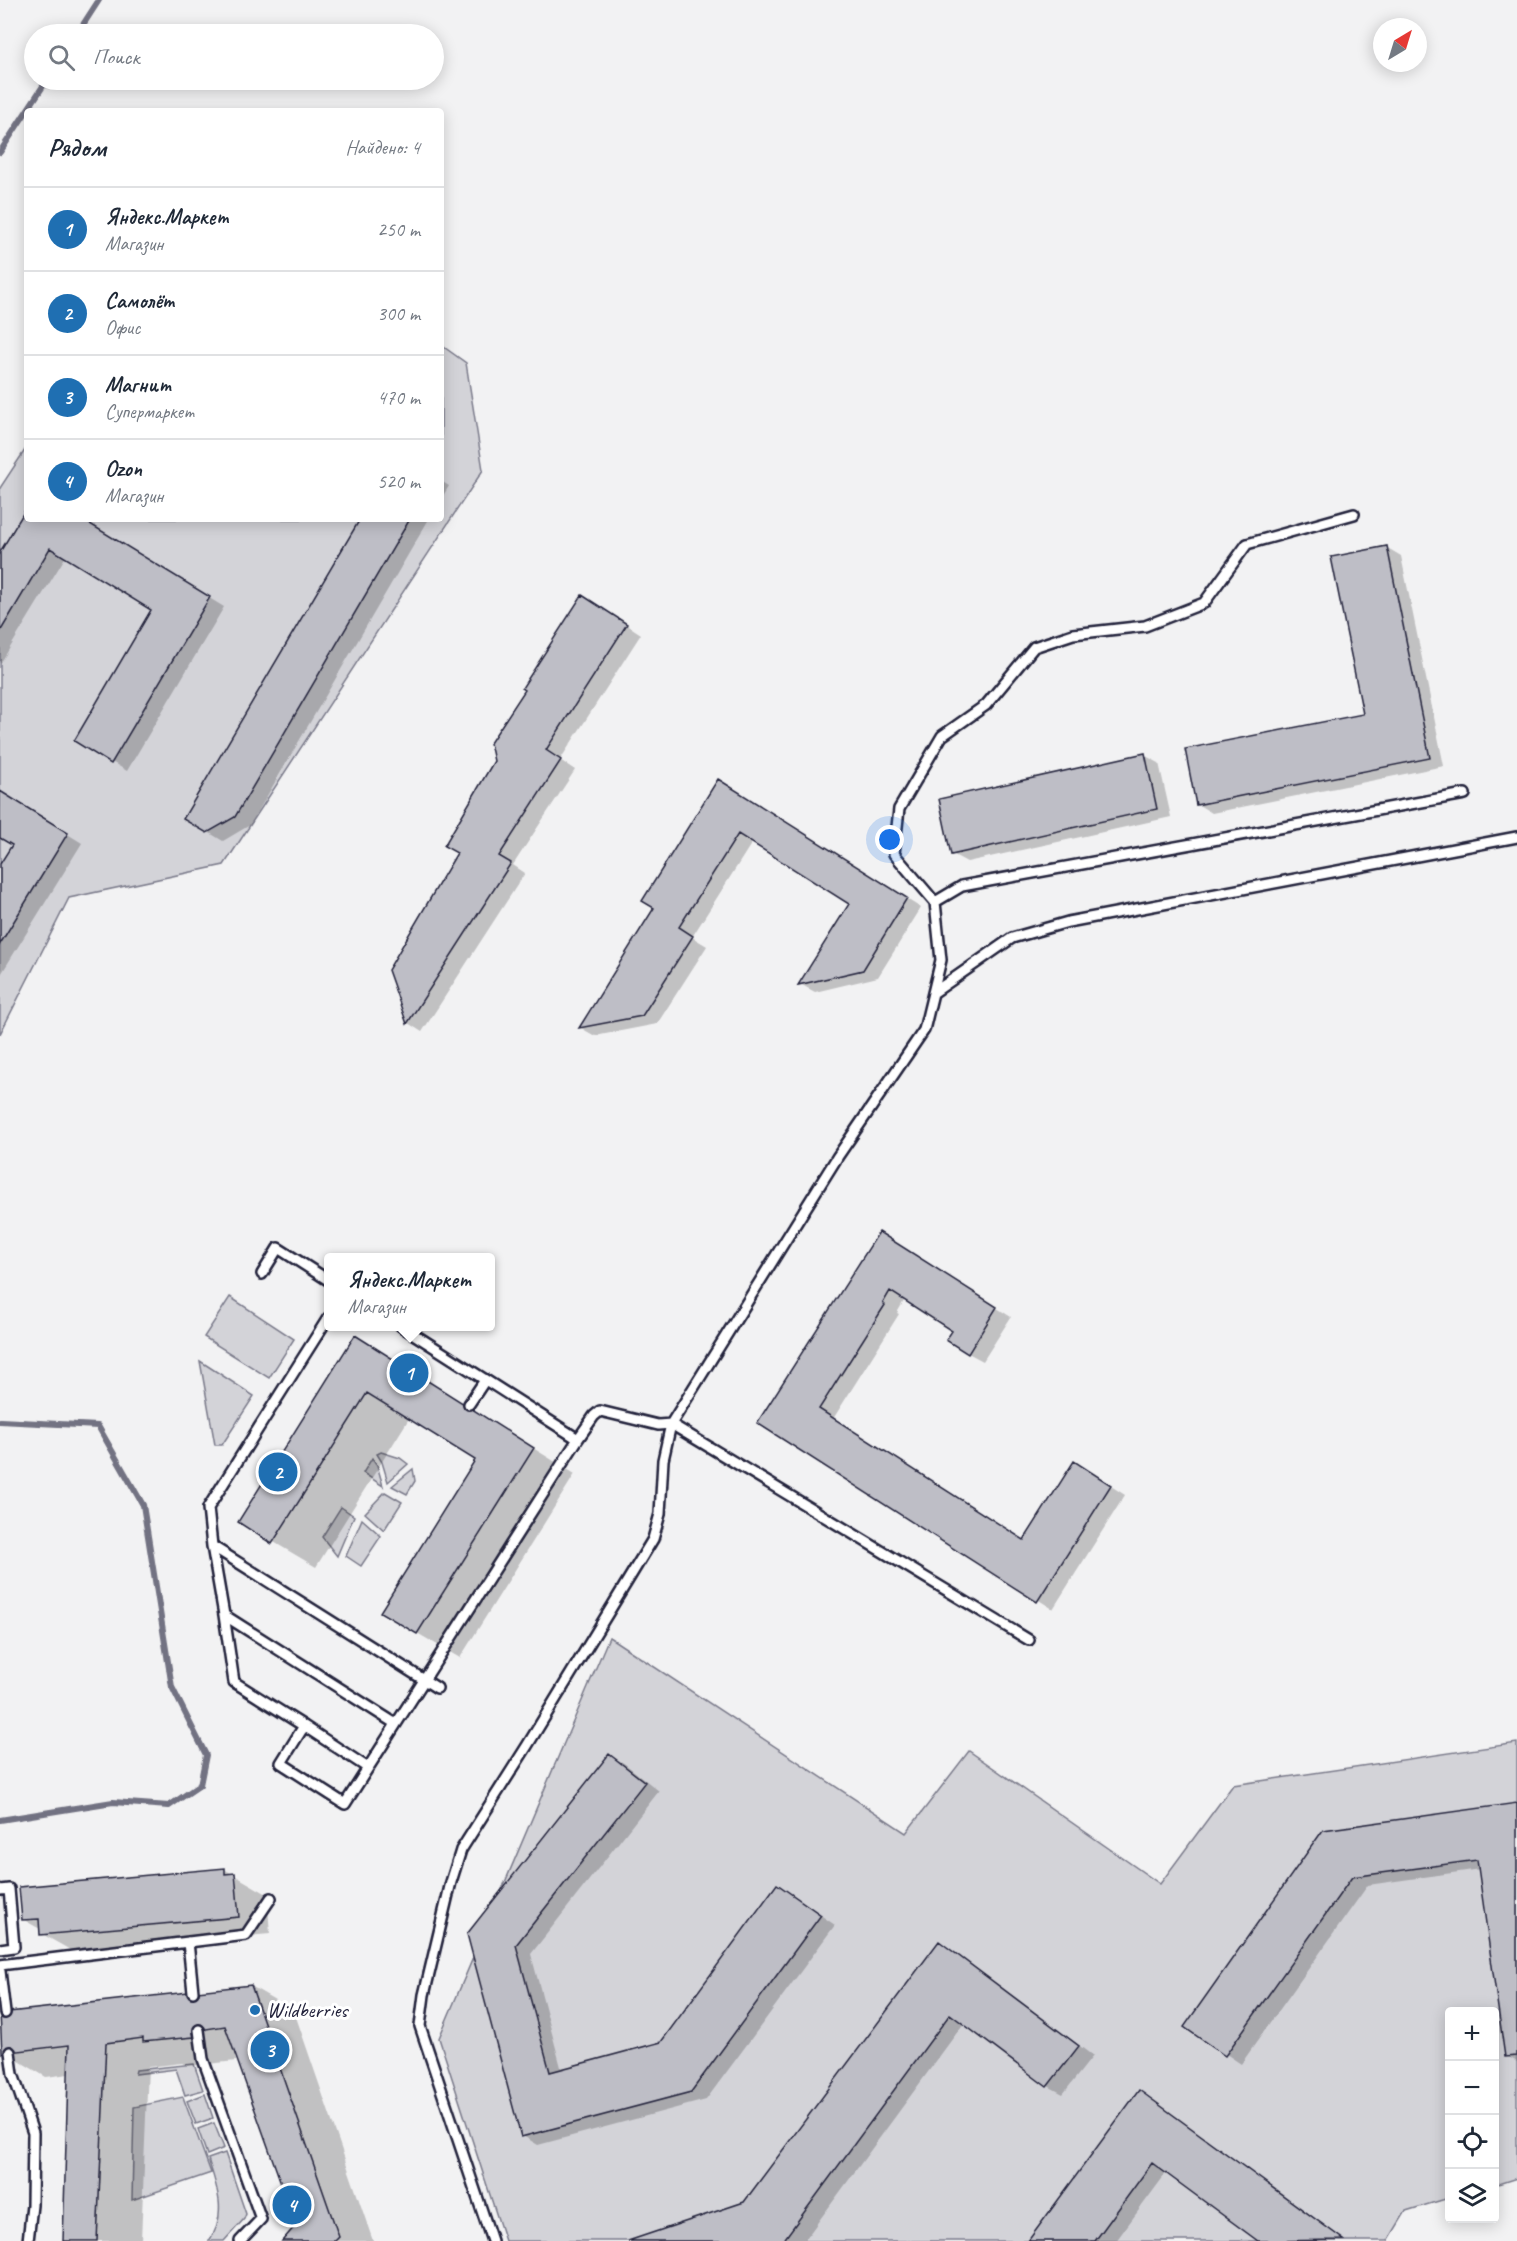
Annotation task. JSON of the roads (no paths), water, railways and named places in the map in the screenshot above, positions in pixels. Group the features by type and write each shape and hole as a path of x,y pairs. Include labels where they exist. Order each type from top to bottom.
{"lane":[{"path":"492,2241 420,2026 424,1995 451,1882 461,1850 653,1539 660,1514 663,1460 671,1424 838,1156 924,1030 941,960 935,902 894,854 899,808 942,736 986,705 1034,647 1073,633 1145,626 1204,603 1247,544 1353,514"},
{"path":"935,902 962,886 1465,794"},
{"path":"933,993 1012,938 1068,922 1517,837"},
{"path":"262,1274 278,1248 324,1277"},
{"path":"324,1324 208,1508 234,1682 368,1768"},
{"path":"409,1331 578,1439"},
{"path":"469,1404 485,1380"},
{"path":"304,1726 281,1763 345,1804 578,1439 600,1411 658,1425 671,1424 1029,1640"},
{"path":"212,1546 437,1688"},
{"path":"224,1615 396,1724"},
{"path":"0,1890 9,1889 14,1947 0,1948"},
{"path":"0,1965 246,1935 271,1898"},
{"path":"188,1942 193,1992"},
{"path":"0,1977 5,2013"},
{"path":"199,2030 203,2060 261,2219 240,2241"},
{"path":"10,2052 13,2074 33,2133 32,2205 28,2241"}],"waterway":[{"path":"83,24 99,0"},
{"path":"29,108 40,90"},
{"path":"0,152 24,115"},
{"path":"0,1421 98,1426 143,1505 172,1687 206,1755 200,1785 169,1806 113,1802 0,1820"}],"place":[{"name":"Яндекс.Маркет","path":"409,1373"},
{"name":"Самолёт","path":"278,1472"},
{"name":"Wildberries","path":"255,2010"},
{"name":"Магнит","path":"270,2050"},
{"name":"Ozon","path":"292,2205"}]}
